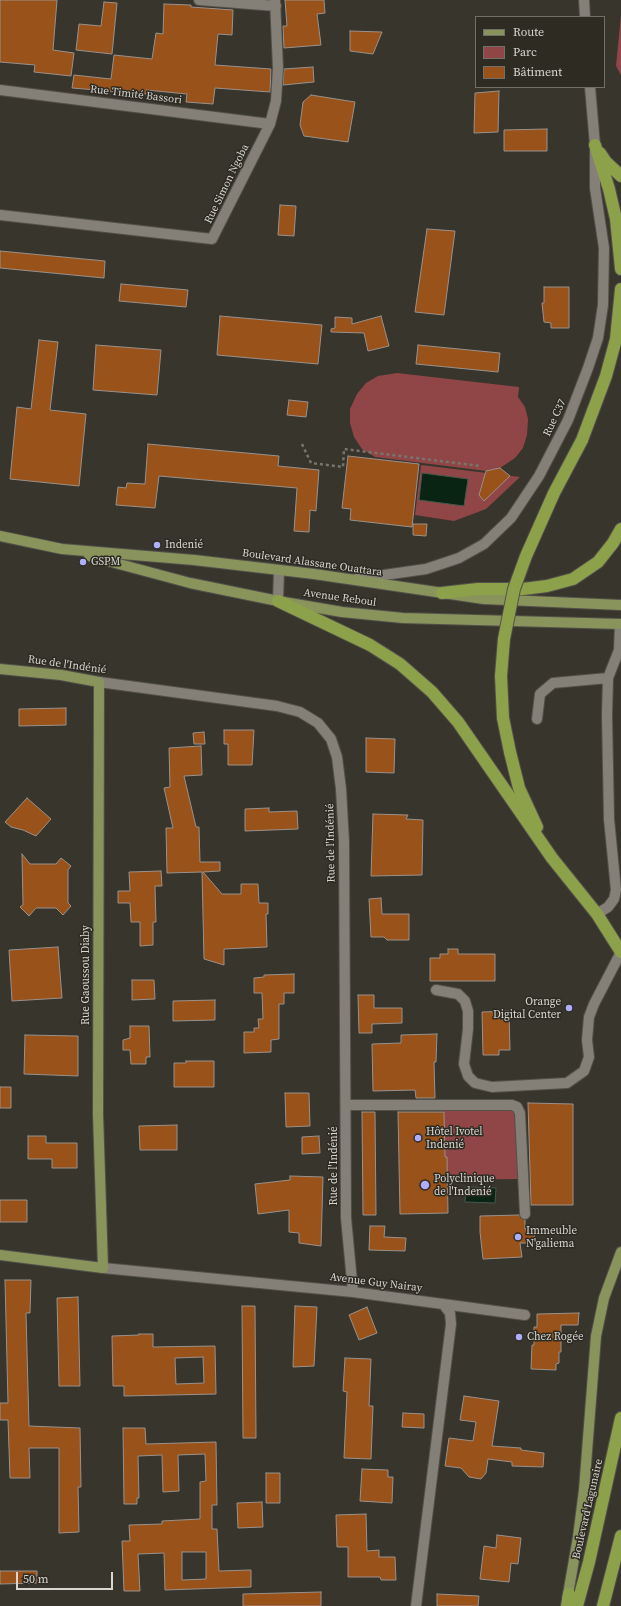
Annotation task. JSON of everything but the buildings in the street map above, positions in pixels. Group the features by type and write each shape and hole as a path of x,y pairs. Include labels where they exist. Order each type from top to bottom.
{"highway":[{"path":"595,145 606,162 621,176"},
{"path":"595,145 610,189 616,219 621,269"},
{"path":"552,858 519,788 510,752 503,718 501,676 504,639 514,589 526,556 554,492 582,440 606,376 616,339 621,289"},
{"path":"442,593 478,589 539,587 573,579 598,562 614,543 621,529"},
{"path":"278,601 370,645 400,664 432,692 458,722 552,858 597,914 621,952"},
{"name":"Boulevard Lagunaire","path":"577,1606 589,1562 621,1418"},
{"path":"603,1606 621,1536"}],"main road":[{"name":"Boulevard Alassane Ouattara","path":"0,536 62,549 194,560 279,570 352,579 484,599 621,605"},
{"name":"Avenue Reboul","path":"62,549 190,583 342,612 403,618 621,624"},
{"name":"Rue de l'Indénié","path":"0,669 61,675 99,682"},
{"name":"Rue Gaoussou Diaby","path":"99,682 98,1114 103,1268"},
{"path":"567,1602 584,1490 596,1336 604,1298 621,1252"},
{"name":"Avenue Guy Nairay","path":"0,1255 103,1268"}],"street":[{"path":"199,0 276,3"},
{"path":"584,0 585,16"},
{"name":"Rue Simon Ngoba","path":"0,215 212,239 270,124 276,101 278,68 276,3"},
{"name":"Rue C37","path":"352,579 426,569 459,558 484,544 511,518 539,476 568,420 598,338 603,305 604,248 595,188 595,145 590,88"},
{"name":"Rue Timité Bassori","path":"0,90 270,124"},
{"path":"278,601 279,570"},
{"path":"597,914 608,907 614,899 616,890 609,819 607,770 608,678 619,650 621,624"},
{"path":"537,718 540,694 553,683 608,678"},
{"name":"Rue de l'Indénié","path":"99,682 277,706 300,712 318,723 331,739 337,757 341,789 344,842 346,1218 353,1292"},
{"path":"436,990 458,994 465,1002 468,1011 468,1029 464,1064 468,1076 474,1084 492,1087 567,1083 584,1071 589,1057 587,1040 589,1016 621,952"},
{"path":"346,1105 512,1105 517,1107 520,1113 525,1214"},
{"name":"Avenue Guy Nairay","path":"103,1268 353,1292 525,1315"},
{"path":"416,1606 451,1324 450,1313 444,1304"}],"path":[{"path":"302,444 311,463 343,467 344,450 480,466"}],"green space":[{"path":"621,15 621,75 616,66"},
{"path":"397,373 519,387 518,397 525,407 528,419 527,435 523,448 515,458 500,468 486,471 375,457 362,449 354,437 350,423 350,409 357,394 366,383 378,376"},
{"path":"421,465 520,477 486,509 454,521 415,515"},
{"path":"517,1110 518,1179 445,1180 444,1111"}],"shaded area":[{"path":"422,473 468,479 464,506 419,500"},
{"path":"466,1187 496,1188 495,1203 465,1202"}],"place":[{"name":"Indenié","path":"157,545"},
{"name":"GSPM","path":"83,562"},
{"name":"Orange Digital Center","path":"569,1008"},
{"name":"Hôtel Ivotel Indenié","path":"418,1138"},
{"name":"Polyclinique de l'Indenié","path":"425,1185"},
{"name":"Immeuble N'galiema","path":"518,1237"},
{"name":"Chez Rogée","path":"519,1337"}]}
